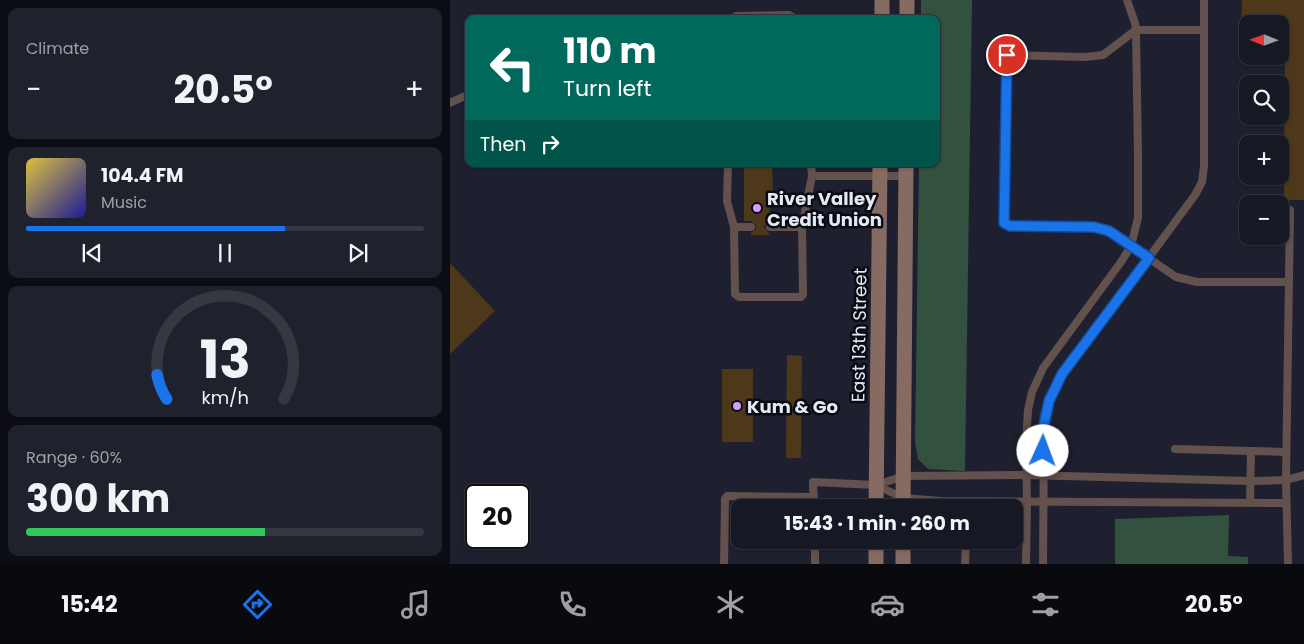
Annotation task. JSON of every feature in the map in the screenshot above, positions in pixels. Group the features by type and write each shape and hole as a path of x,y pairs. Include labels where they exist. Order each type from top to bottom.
{"main road":[{"path":"882,0 882,15"},
{"path":"907,0 907,15"},
{"name":"East 13th Street","path":"876,499 880,170"},
{"path":"903,499 906,170"},
{"path":"876,549 876,564"},
{"path":"903,549 903,564"}],"lane":[{"path":"1026,564 1026,443 1028,410 1032,392 1044,368 1131,246 1138,218 1136,30 1127,0"},
{"path":"1043,564 1044,425 1049,401 1062,374 1195,195 1202,182 1204,166 1204,0"},
{"path":"1204,30 1136,30 1103,55 1085,57 1007,55 1004,223 1010,226 1094,227 1109,231 1176,277 1197,282 1289,282"},
{"path":"450,103 465,96"},
{"path":"728,167 727,201 734,227 735,294 739,298 801,297 804,291 802,227 812,176 811,167"},
{"path":"812,176 880,170 906,170"},
{"path":"1288,564 1286,452 1290,210"},
{"path":"734,227 751,227"},
{"path":"770,227 802,227"},
{"path":"1175,449 1286,452"},
{"path":"1250,503 1251,451"},
{"path":"724,564 725,499 727,496 814,497 813,482 876,485 904,476 1027,475 1250,481 1286,480 1304,475"},
{"path":"876,485 897,499"},
{"path":"1023,502 1286,504"},
{"path":"815,549 815,564"},
{"path":"965,564 966,549"}],"green space":[{"path":"921,0 972,0 965,471 928,469 918,459 915,443 919,167 940,167 940,15 921,15"},
{"path":"1229,515 1228,556 1248,557 1248,564 1115,564 1115,519"}],"building":[{"path":"1242,0 1304,0 1304,200 1289,200 1289,195 1284,195 1284,185 1289,185 1289,135 1284,135 1284,125 1289,125 1289,75 1285,75 1285,65 1289,65 1289,15 1241,15"},
{"name":"River Valley Credit Union","path":"744,167 772,167 773,195 769,195 770,221 764,227 770,235 751,235 756,229 756,225 751,221 744,221"},
{"path":"450,263 495,311 450,354"},
{"name":"Kum & Go","path":"787,355 802,356 801,458 786,458"},
{"name":"Kum & Go","path":"722,369 753,369 753,442 722,442"},
{"path":"731,504 731,543 730,543"}],"place":[{"name":"River Valley Credit Union","path":"757,208"},
{"name":"Kum & Go","path":"737,406"}],"route":[{"path":"1007,55 1004,223 1010,226 1094,227 1109,231 1149,258 1062,374 1049,401 1044,425 1043,451"}]}
